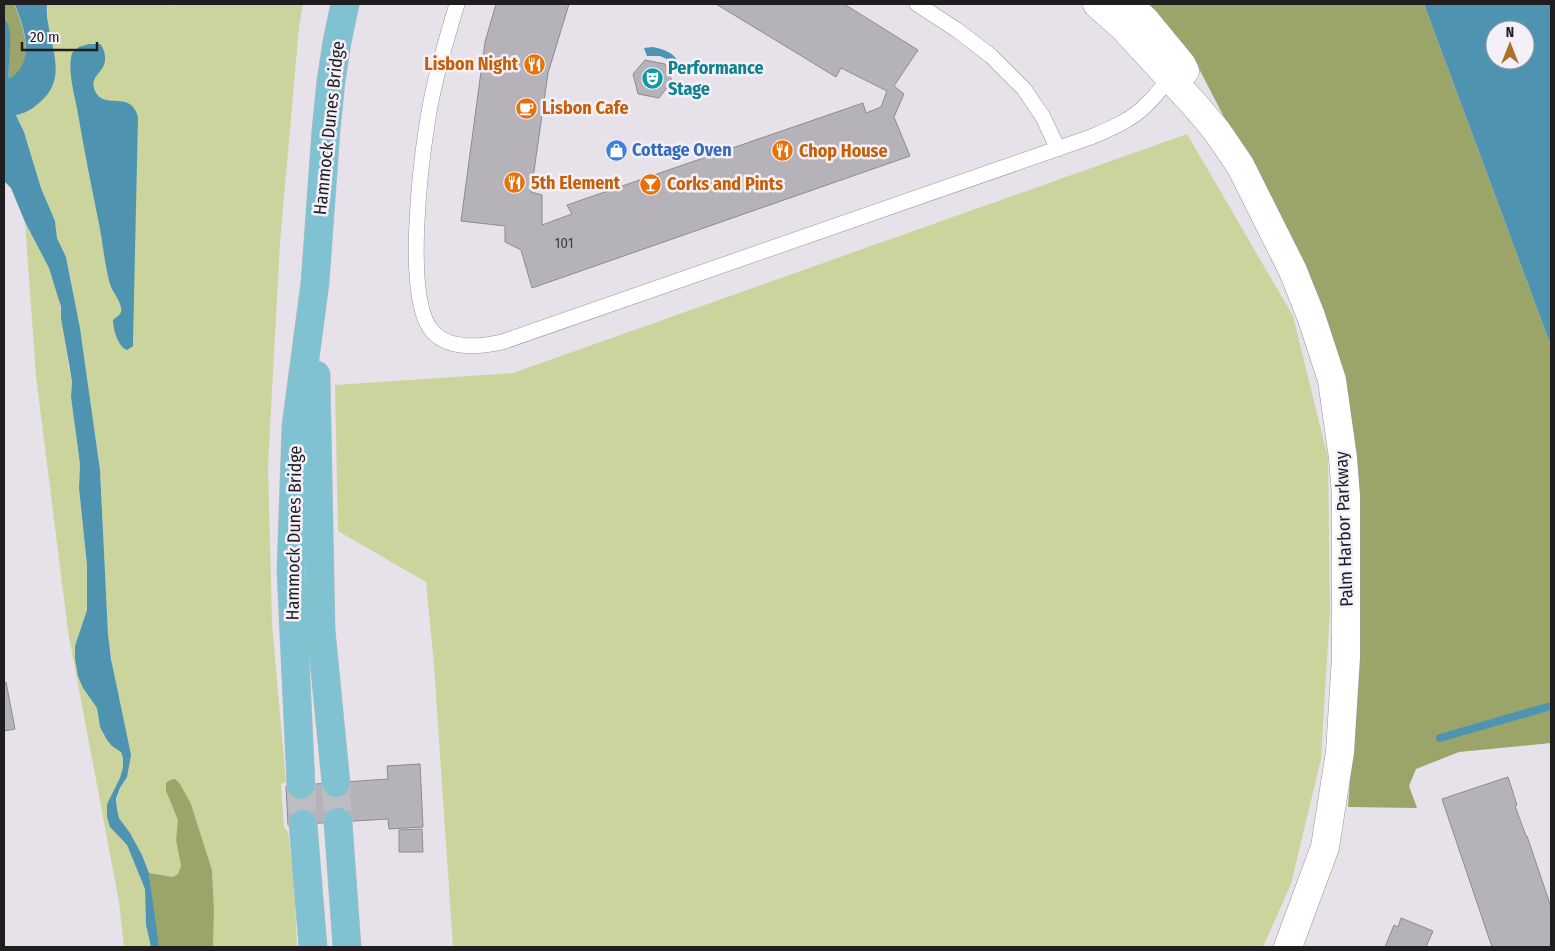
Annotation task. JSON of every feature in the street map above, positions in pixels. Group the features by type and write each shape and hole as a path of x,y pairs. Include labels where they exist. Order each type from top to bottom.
{"main road":[{"name":"Hammock Dunes Bridge","path":"301,785 290,571 296,426 315,283 331,81 337,42 346,4"},
{"name":"Hammock Dunes Bridge","path":"315,283 321,630 336,783"},
{"path":"338,822 347,947"},
{"path":"303,824 313,947"}],"street":[{"name":"Palm Harbor Parkway","path":"1097,4 1176,71"},
{"name":"Palm Harbor Parkway","path":"1128,4 1145,20 1176,71 1240,165 1293,270 1312,316 1332,380 1343,458 1346,504 1346,658 1340,752 1325,847 1288,947"}],"lane":[{"path":"457,4 428,117 416,242 419,292 426,320 434,333 439,337 456,344 475,346 502,342 1092,137 1124,122 1146,106 1176,71"},
{"path":"917,4 992,56 1024,89 1042,117 1058,149"}],"green space":[{"path":"4,4 17,4 15,6 21,22 26,50 23,66 9,80 7,21 4,16"},
{"path":"47,4 170,4 175,6 177,4 303,4 299,27 280,242 268,466 272,624 286,782 281,784 284,827 288,832 294,881 297,947 213,947 212,870 191,804 166,791 179,820 176,840 181,866 178,875 173,877 149,873 138,848 117,811 118,796 127,777 108,634 100,470 80,328 66,257 57,238 55,221 41,188 24,132 16,114 23,114 48,23"},
{"path":"1148,4 1424,4 1551,346 1551,743 1459,752 1416,769 1409,786 1417,808 1348,807 1359,657 1305,263 1251,157 1226,121 1193,57"},
{"path":"1187,134 1293,316 1328,458 1330,610 1321,759 1291,884 1263,947 453,947 434,665 426,582 338,531 335,385 513,373"},
{"path":"25,222 49,268 59,298 69,369 72,378 71,397 80,464 79,488 87,565 83,688 97,708 100,727 121,752 123,758 120,779 107,804 110,827 127,845 145,889 146,925 151,947 124,947 119,902 68,631 36,376"},
{"path":"175,779 180,784 191,804 212,870 213,947 159,947 157,939 149,873 173,877 178,874 181,866 176,840 178,820 166,791 166,783"}],"water":[{"path":"47,4 49,30 55,56 56,69 54,81 49,92 29,110 16,115 24,132 41,188 55,221 57,238 66,257 80,328 100,470 108,634 111,659 131,755 127,777 116,799 117,809 119,818 142,855 149,873 159,947 151,947 146,925 145,889 127,845 110,827 107,817 107,804 120,778 123,758 121,752 107,740 100,727 97,708 83,688 78,676 75,659 75,646 87,610 87,565 79,488 80,464 71,397 72,381 61,318 61,307 49,268 25,222 11,188 4,181 4,16 10,31 9,79 23,64 25,55 25,35 15,5"},
{"path":"1424,4 1551,4 1551,346"},
{"path":"89,44 100,44 105,55 103,67 93,84 99,97 105,100 130,104 135,109 138,117 133,346 127,350 119,342 114,328 113,320 120,313 121,309 108,276 70,68 72,53 79,47"},
{"path":"652,47 669,52 675,57 679,65 671,68 669,60 660,56 647,56 644,48"}],"building":[{"path":"496,4 569,4 548,73 531,192 542,195 542,225 572,214 567,205 863,103 866,113 881,107 887,91 841,68 836,77 716,4 844,4 918,50 894,86 904,94 894,117 910,156 532,288 521,250 505,242 505,226 461,221 485,42"},
{"name":"Performance Stage","path":"645,60 665,64 672,81 659,98 638,94 633,74"},
{"path":"6,682 15,729 4,731 4,683"},
{"path":"420,764 423,827 389,829 388,819 288,825 286,786 388,779 387,766"},
{"path":"1508,777 1517,805 1515,806 1551,907 1551,947 1492,947 1442,799"},
{"path":"422,829 423,852 399,852 399,830"},
{"path":"1401,918 1433,931 1426,947 1385,947 1394,925 1398,927"}],"waterway":[{"path":"1440,738 1551,706"}],"tunnel":[{"path":"336,783 338,822"},
{"path":"301,785 303,824"}],"place":[{"name":"Lisbon Night","path":"534,64"},
{"name":"Performance Stage","path":"652,78"},
{"name":"Lisbon Cafe","path":"526,108"},
{"name":"Cottage Oven","path":"616,150"},
{"name":"Chop House","path":"783,151"},
{"name":"5th Element","path":"515,183"},
{"name":"Corks and Pints","path":"651,184"}]}
